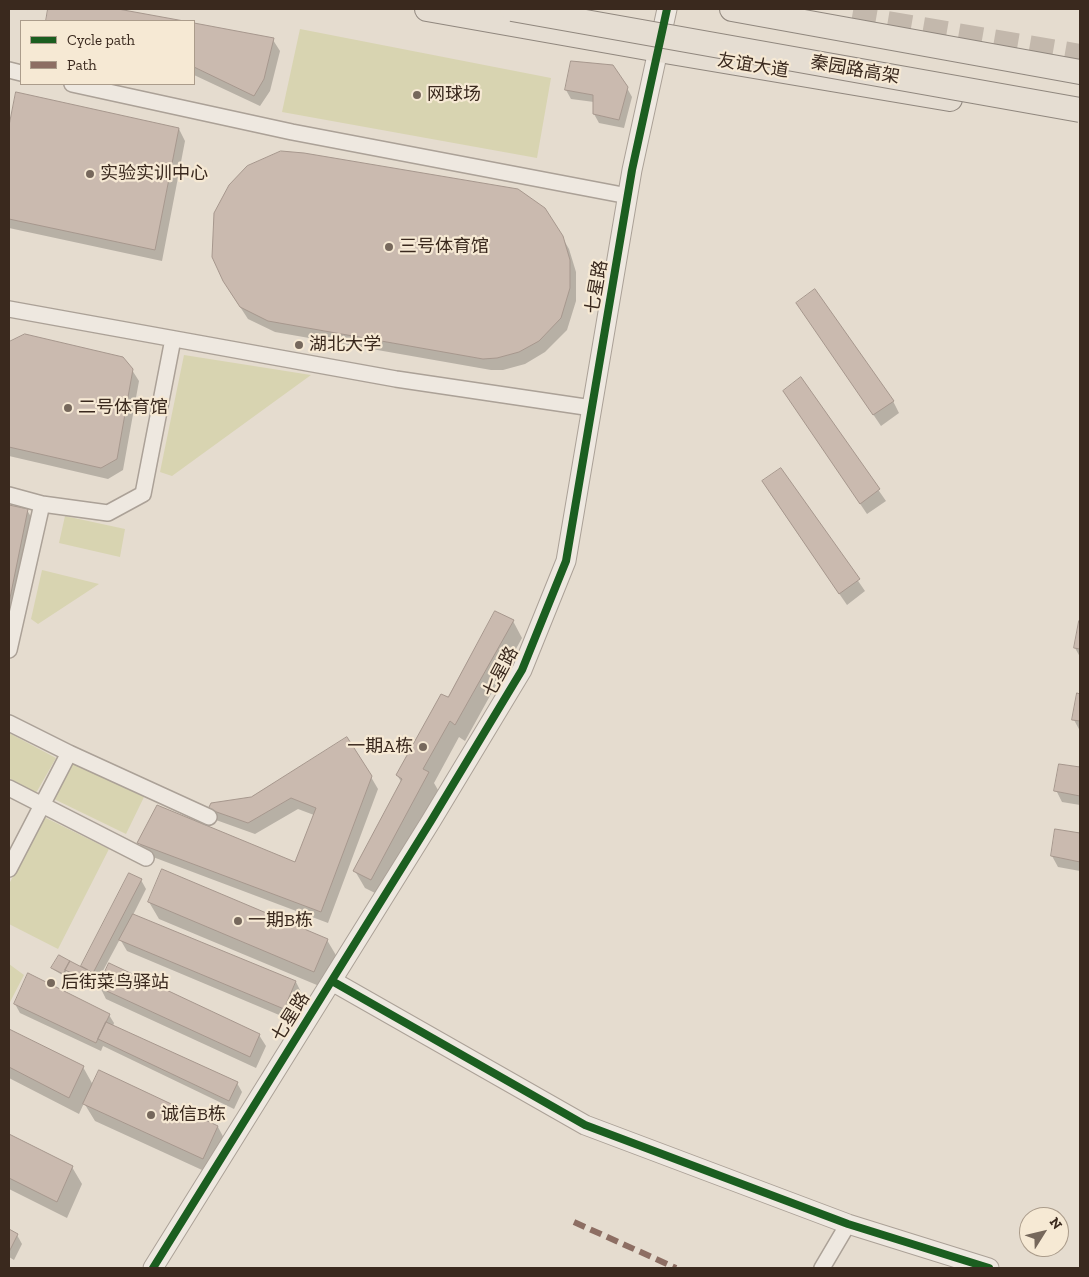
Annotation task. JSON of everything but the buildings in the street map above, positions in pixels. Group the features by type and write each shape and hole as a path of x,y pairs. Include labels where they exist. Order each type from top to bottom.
{"main road":[{"name":"友谊大道","path":"427,9 1080,122"},
{"name":"秦园路高架","path":"512,9 1080,110"},
{"name":"秦园路高架","path":"601,9 1080,94"},
{"path":"732,9 1080,72"},
{"path":"777,16 830,14 852,17"}],"street":[{"name":"七星路","path":"153,1268 432,820 522,670 566,561 632,170 668,9"},
{"path":"77,85 292,132 628,196"},
{"path":"9,309 396,379 592,408"},
{"path":"9,495 42,504 108,514 143,494 173,339"},
{"path":"9,650 42,504"},
{"path":"9,723 69,753 209,817"},
{"path":"9,869 69,753"},
{"path":"9,788 146,858"},
{"path":"332,981 585,1125 848,1224 989,1268"},
{"path":"822,1268 848,1224"}],"shaded area":[{"name":"网球场","path":"300,29 551,78 537,158 282,112"},
{"path":"184,355 311,375 172,476 160,472"},
{"path":"65,516 125,529 120,557 59,543"},
{"path":"42,570 99,584 38,624 31,619"},
{"path":"9,733 56,758 36,793 9,778"},
{"path":"72,762 144,797 126,834 54,799"},
{"path":"44,817 109,849 58,949 9,924 9,884"},
{"path":"9,964 24,975 9,1004"}],"tunnel":[{"path":"852,17 1080,56"}],"marked path":[{"path":"574,1222 676,1268"}],"cycle path":[{"path":"153,1268 431,821 522,670 566,561 632,170 667,9"},
{"path":"332,981 585,1125 848,1224 989,1268"}],"place":[{"name":"网球场","path":"417,95"},
{"name":"实验实训中心","path":"90,174"},
{"name":"三号体育馆","path":"389,247"},
{"name":"湖北大学","path":"299,345"},
{"name":"二号体育馆","path":"68,408"},
{"name":"一期A栋","path":"423,747"},
{"name":"一期B栋","path":"238,921"},
{"name":"后街菜鸟驿站","path":"51,983"},
{"name":"诚信B栋","path":"151,1115"}]}
